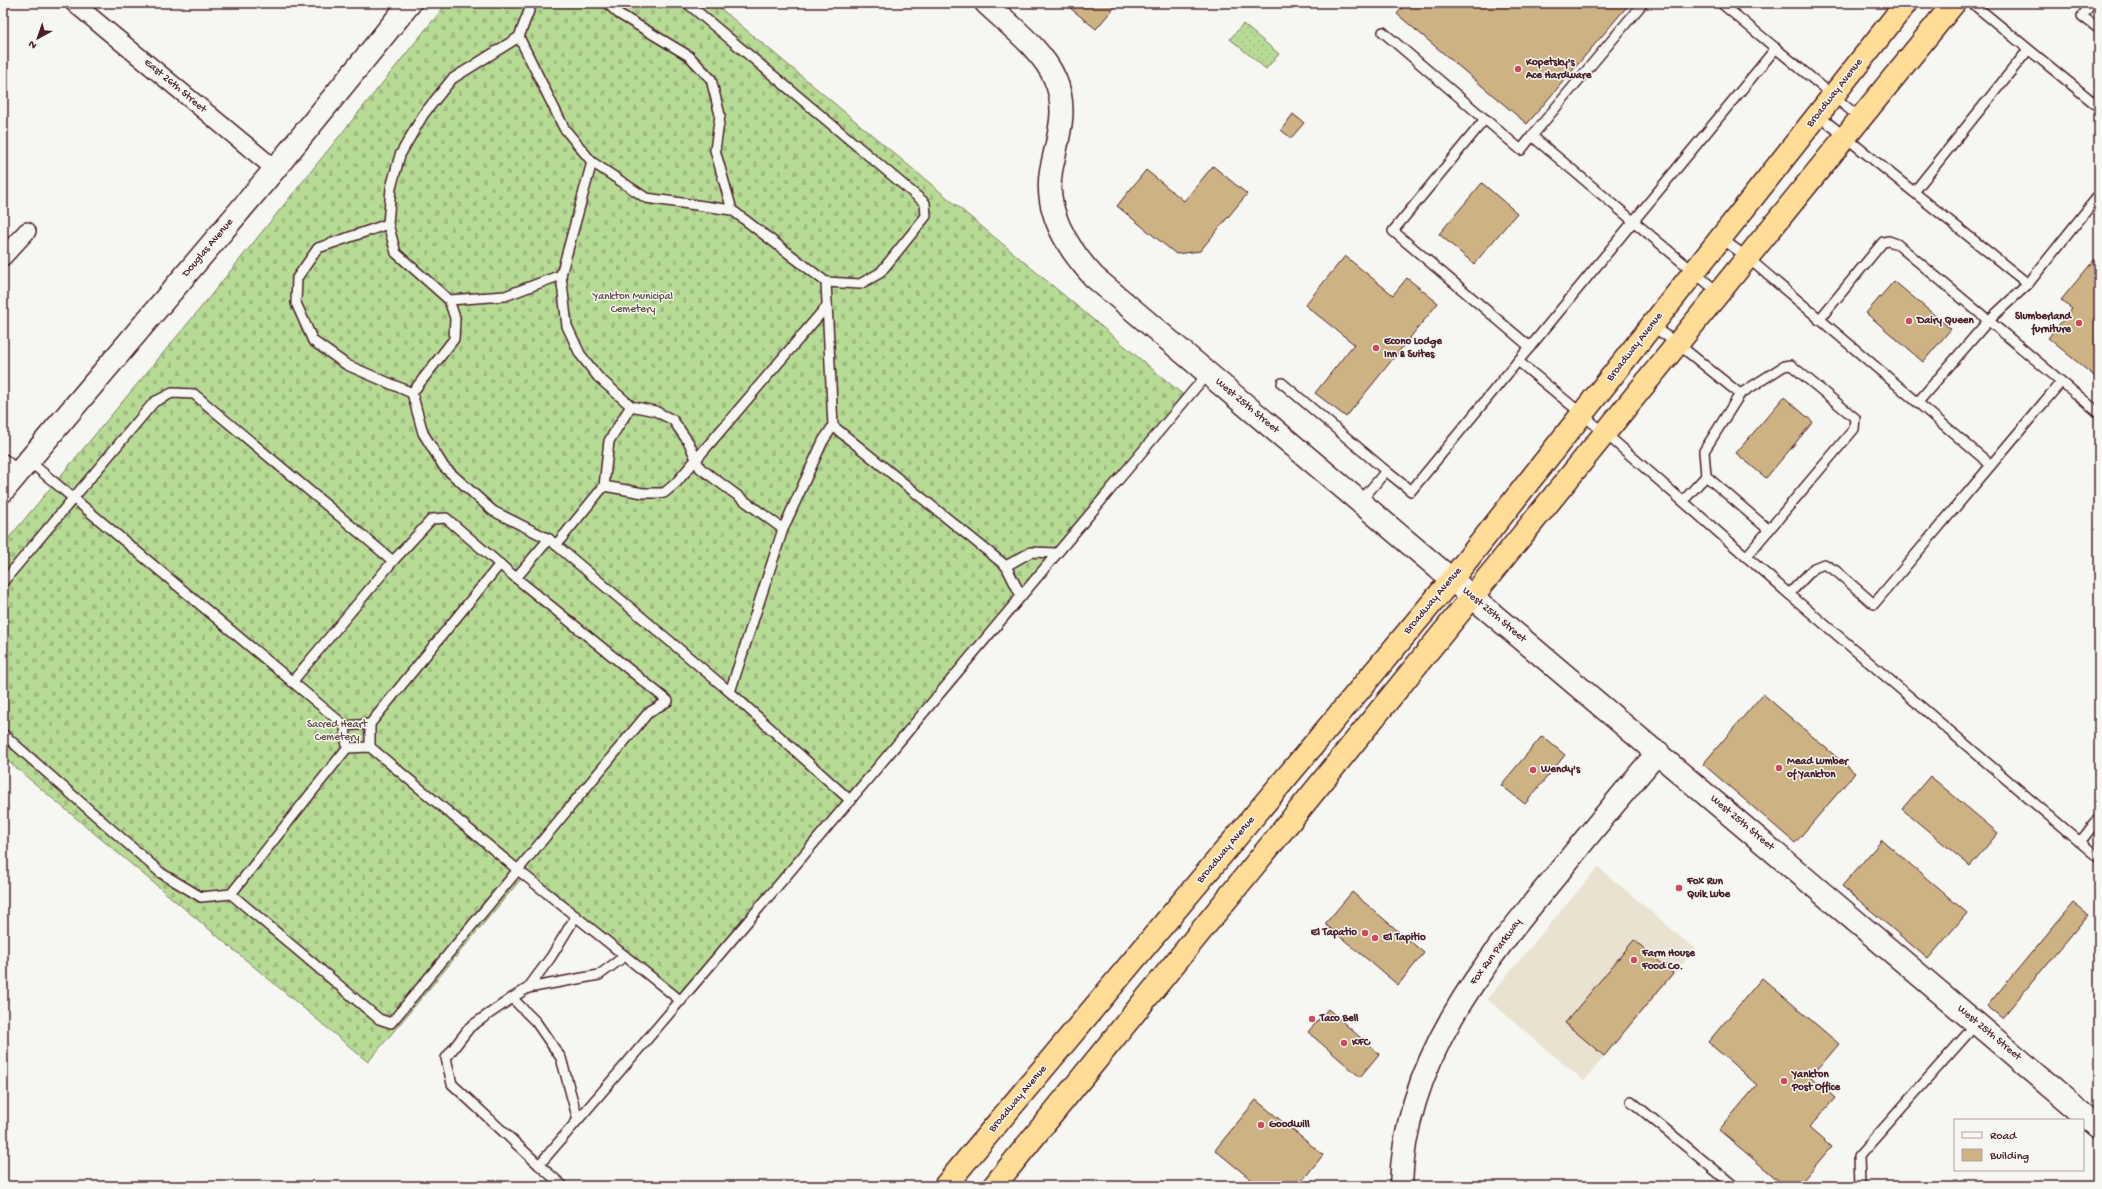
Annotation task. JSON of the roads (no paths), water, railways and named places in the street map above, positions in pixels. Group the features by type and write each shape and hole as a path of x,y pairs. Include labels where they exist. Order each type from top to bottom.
{"highway":[{"name":"Broadway Avenue","path":"945,1186 1452,579 1906,3"},
{"path":"994,1186 1606,434 1954,3"}],"street":[{"name":"East 26th Street","path":"74,3 275,169"},
{"name":"Douglas Avenue","path":"3,491 16,466 275,169 410,3"},
{"name":"West 25th Street","path":"986,3 1046,62 1061,97 1062,123 1051,173 1052,204 1064,238 1077,259 1094,277 1658,752 2099,1127"},
{"path":"3,258 26,231"},
{"name":"Fox Run Parkway","path":"1401,1186 1406,1135 1415,1098 1426,1069 1453,1014 1508,934 1658,752"}],"lane":[{"path":"412,392 454,339 455,318 449,300 396,253 388,224 391,188 400,154 423,115 452,80 519,37 532,3"},
{"path":"607,3 619,14 688,56 711,79 720,115 714,150 732,210"},
{"path":"519,37 564,128 592,162 646,198 732,210 826,282 860,284 880,273 926,216 926,203 686,3"},
{"path":"1383,32 1521,150 1643,3"},
{"path":"1722,3 1860,118"},
{"path":"1972,3 2099,107"},
{"path":"2092,3 2082,16 2099,29"},
{"path":"1282,383 1411,491 1776,48"},
{"path":"1914,192 2028,50"},
{"path":"1818,115 2028,284"},
{"path":"1485,119 1393,231 1530,347"},
{"path":"1532,136 1719,293"},
{"path":"592,162 561,275 567,326 580,354 598,377 631,406 655,411 673,420 696,458 700,468 783,529"},
{"path":"1918,402 1988,321 2028,284 2099,195"},
{"path":"388,224 318,248 297,278 296,303 314,341 347,365 412,392"},
{"path":"1721,238 1748,258 1991,465"},
{"path":"1819,320 1883,242 1888,241 1897,244 2099,413"},
{"path":"449,300 505,296 561,275"},
{"path":"730,692 783,529 822,441 834,426 826,282"},
{"path":"604,486 643,493 664,493 676,483 827,306"},
{"path":"1652,326 1678,344 1740,394"},
{"path":"1518,362 1606,434 1789,594 2099,858"},
{"path":"1746,557 1769,530 1854,429 1856,424 1856,418 1790,365 1784,366 1740,394 1704,451 1706,476 1769,530"},
{"path":"539,1165 851,801 1056,553 1208,373"},
{"path":"1789,594 1814,568 1824,564 1836,571 1874,604 2061,382"},
{"path":"412,392 423,433 444,467 493,511 553,542 730,692 851,801"},
{"path":"3,582 154,402 172,393 194,394 393,561"},
{"path":"516,578 553,542 604,486 609,441 631,406"},
{"path":"834,426 1006,566 1021,596"},
{"path":"16,466 74,499 344,726 346,748 231,894"},
{"path":"1360,502 1386,471"},
{"path":"1683,501 1706,476"},
{"path":"3,734 161,873 201,897 231,894 379,1019 391,1022 648,713 668,701 516,578 446,518 432,519 393,561 292,682"},
{"path":"1006,566 1031,552 1056,553"},
{"path":"370,747 370,724 500,564"},
{"path":"344,726 370,724"},
{"path":"346,748 370,747 518,870 681,1001"},
{"path":"2080,842 2099,818"},
{"path":"563,1186 452,1084 446,1058 470,1027 528,988 551,957 576,916"},
{"path":"528,988 600,975 625,956"},
{"path":"512,998 536,1022 562,1058 578,1120"},
{"path":"1860,1186 1859,1156 1977,1023"},
{"path":"1631,1101 1734,1186"}],"place":[{"name":"Kopetsky's Ace Hardware","path":"1518,69"},
{"name":"Dairy Queen","path":"1909,321"},
{"name":"Slumberland furniture","path":"2079,323"},
{"name":"Econo Lodge Inn & Suites","path":"1376,348"},
{"name":"Mead Lumber of Yankton","path":"1779,768"},
{"name":"Wendy's","path":"1533,770"},
{"name":"Fox Run Quik Lube","path":"1679,888"},
{"name":"El Tapatio","path":"1365,933"},
{"name":"El Tapitio","path":"1375,938"},
{"name":"Farm House Food Co.","path":"1634,960"},
{"name":"Taco Bell","path":"1312,1019"},
{"name":"KFC","path":"1344,1043"},
{"name":"Yankton Post Office","path":"1784,1081"},
{"name":"Goodwill","path":"1261,1125"}],"park label":[{"name":"Yankton Municipal Cemetery","path":"633,303"},
{"name":"Sacred Heart Cemetery","path":"337,731"}]}
